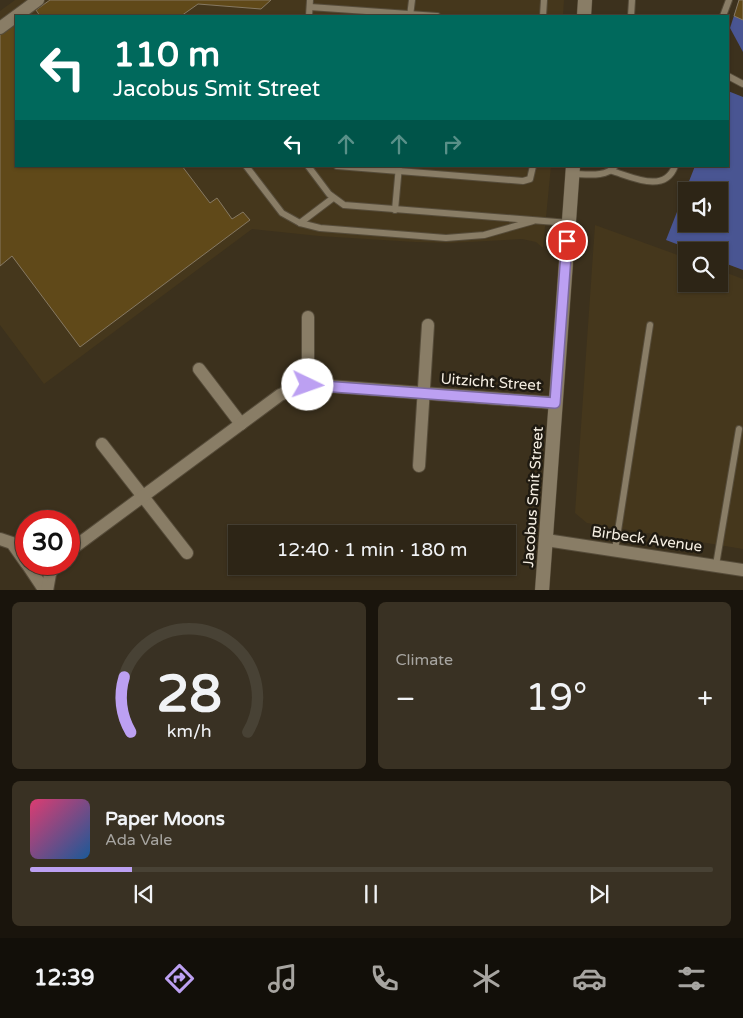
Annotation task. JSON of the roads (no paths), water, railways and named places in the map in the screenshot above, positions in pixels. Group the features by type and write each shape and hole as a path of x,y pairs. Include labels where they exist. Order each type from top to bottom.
{"street":[{"path":"18,15 38,0"},
{"path":"584,15 586,0"},
{"path":"0,28 15,17"},
{"name":"Jacobus Smit Street","path":"542,590 572,170"},
{"path":"308,317 308,385"},
{"name":"Uitzicht Street","path":"419,466 428,325"},
{"path":"199,369 241,424"},
{"name":"Uitzicht Street","path":"80,543 287,391 308,385 555,403"},
{"path":"102,444 187,552"},
{"path":"0,539 12,543 15,547"},
{"name":"Birbeck Avenue","path":"546,540 743,570"},
{"path":"35,575 46,590"},
{"path":"46,590 50,575"}],"lane":[{"path":"310,3 410,15 412,0"},
{"path":"543,15 544,0"},
{"path":"632,0 632,15"},
{"path":"723,15 729,0"},
{"path":"729,77 743,84"},
{"path":"247,167 282,213 300,223 329,229 446,238 484,235 533,221"},
{"path":"309,167 333,198 347,206 569,223"},
{"path":"357,167 523,181 528,181 531,177 533,167"},
{"path":"572,170 603,174 614,168 644,181 658,183 668,178 674,167"},
{"path":"395,210 398,169"},
{"path":"300,223 333,198"},
{"path":"615,550 650,325"},
{"path":"716,565 739,429"}]}
